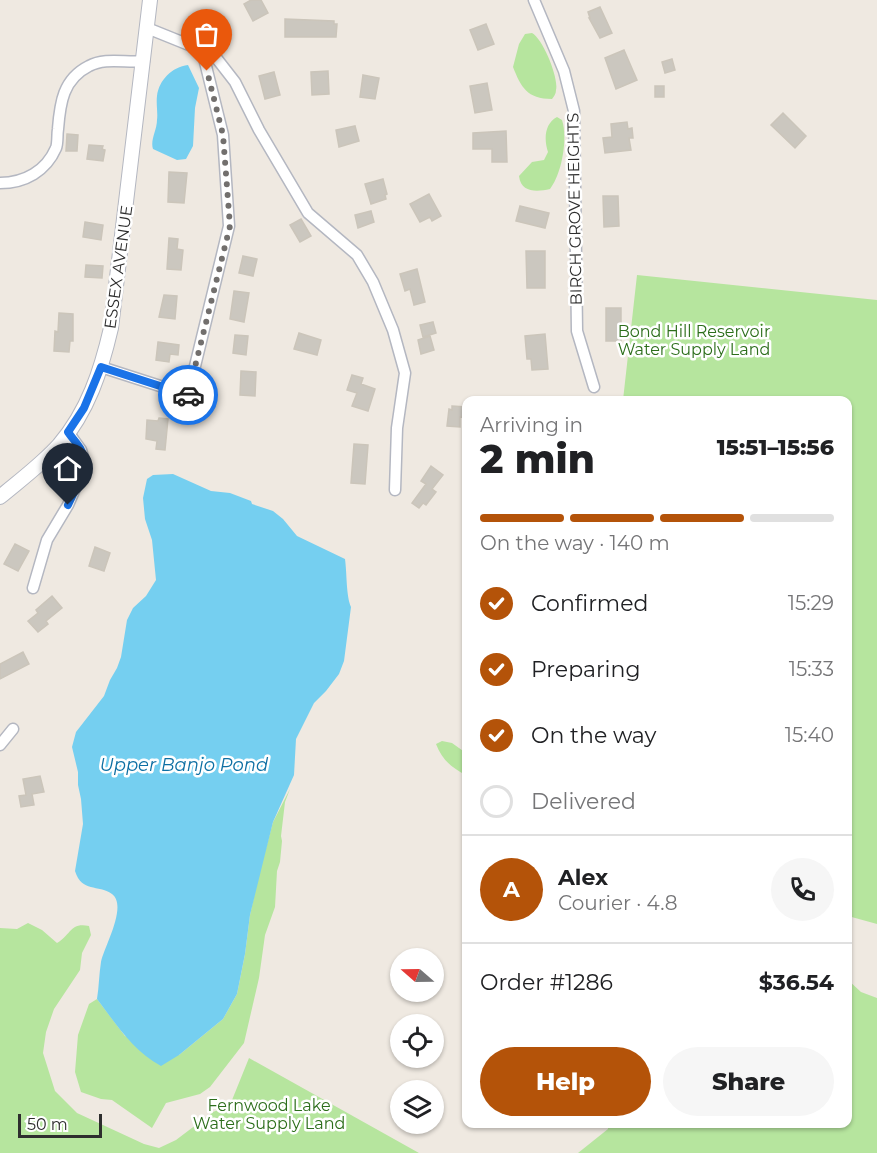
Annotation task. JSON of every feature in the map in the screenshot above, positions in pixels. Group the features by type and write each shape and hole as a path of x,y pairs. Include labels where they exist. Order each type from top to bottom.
{"street":[{"name":"ESSEX AVENUE","path":"0,497 58,446 84,408 101,367 112,316 150,0"},
{"name":"BIRCH GROVE HEIGHTS","path":"534,0 564,71 574,111 577,331 594,387"},
{"path":"147,27 214,55 235,82 259,130 308,213 357,255 373,282 393,330 405,373 397,428 394,490"},
{"path":"101,367 188,395 230,226 223,135 202,50"},
{"path":"0,183 18,181 38,172 56,147 60,104 65,88 73,76 90,65 105,61 127,63 144,61"},
{"path":"33,588 47,540 68,505 81,475 84,460 81,450 68,432"},
{"path":"0,745 13,729"}],"green space":[{"path":"532,33 541,43 553,68 556,93 552,99 536,97 526,90 513,67 519,44 525,34"},
{"path":"557,117 562,120 564,128 563,156 558,174 550,189 530,190 523,186 519,176 532,162 544,160 548,152 547,128"},
{"name":"Bond Hill Reservoir Water Supply Land","path":"637,275 877,300 877,924 852,917 852,396 623,396"},
{"path":"442,741 452,743 462,750 462,772 444,759 436,744"},
{"name":"Upper Banjo Pond","path":"290,789 285,802 275,907 265,935 259,978 244,1043 210,1087 200,1094 166,1103 152,1128 112,1100 81,1092 75,1072 78,1035 89,1004 97,999 125,1036 179,1055 223,1019 237,994 250,915 273,822"},
{"name":"Fernwood Lake Water Supply Land","path":"28,923 42,930 57,943 74,928 89,926 91,935 82,953 80,970 54,1009 46,1032 43,1053 55,1091 77,1113 144,1144 159,1148 176,1140 213,1112 230,1105 249,1058 419,1153 0,1153 0,928 17,929"},
{"path":"852,984 861,992 877,998 877,1153 578,1153 608,1129 852,1128"}],"water":[{"path":"188,65 199,88 195,108 193,146 186,159 177,160 153,149 152,142 157,124 157,96 160,85 167,75 177,68"},
{"name":"Upper Banjo Pond","path":"173,474 211,491 230,493 273,511 297,536 345,559 347,591 351,607 344,661 339,674 314,703 296,739 294,775 273,822 250,915 237,994 223,1019 179,1055 161,1066 133,1045 97,999 101,962 114,927 117,908 112,894 86,885 78,878 75,871 83,824 78,772 72,747 76,732 104,696 117,668 127,620 133,608 146,596 156,580 152,540 145,519 143,498 147,479 153,475"}],"building":[{"path":"251,0 261,0 268,13 253,21 244,4"},
{"path":"600,7 612,33 600,38 588,12"},
{"path":"195,14 215,17 213,33 192,30"},
{"path":"285,19 334,21 334,24 337,24 336,37 285,37"},
{"path":"486,24 494,44 478,50 470,30"},
{"path":"624,50 637,80 616,89 605,58"},
{"path":"672,59 675,70 665,73 662,62"},
{"path":"328,71 329,94 312,95 311,72"},
{"path":"274,72 280,95 265,99 259,76"},
{"path":"363,75 379,78 375,99 360,97"},
{"path":"487,83 492,110 475,113 470,86"},
{"path":"655,86 664,86 664,97 655,97"},
{"path":"783,113 806,136 795,148 771,125"},
{"path":"627,122 628,129 632,128 633,138 629,138 631,150 605,153 603,138 612,137 611,124"},
{"path":"355,126 359,141 339,147 336,130"},
{"path":"506,131 507,162 492,162 492,149 473,149 473,133"},
{"path":"67,134 78,135 77,151 66,151"},
{"path":"89,145 103,146 102,149 105,150 103,161 87,159"},
{"path":"169,172 187,173 184,203 168,202"},
{"path":"383,179 386,199 371,204 365,184"},
{"path":"429,194 441,216 432,221 430,217 420,222 410,204"},
{"path":"603,196 618,196 619,226 604,227"},
{"path":"520,206 549,213 545,228 516,221"},
{"path":"371,211 374,222 358,228 355,215"},
{"path":"301,219 311,236 300,242 290,225"},
{"path":"85,222 103,225 101,240 83,237"},
{"path":"169,238 178,239 177,249 183,250 181,270 167,269"},
{"path":"526,251 545,251 545,288 527,288"},
{"path":"243,256 257,259 253,276 239,273"},
{"path":"86,265 103,266 102,278 85,277"},
{"path":"417,269 425,302 414,305 410,289 405,291 400,274"},
{"path":"234,291 249,293 244,322 230,319"},
{"path":"164,295 177,296 175,319 159,317"},
{"path":"606,308 621,308 621,341 606,341"},
{"path":"59,313 73,314 73,341 70,341 69,352 54,351"},
{"path":"433,322 436,333 423,337 420,325"},
{"path":"299,333 321,340 317,355 294,349"},
{"path":"545,334 548,369 532,370 531,359 527,359 525,336"},
{"path":"235,335 248,336 246,355 233,353"},
{"path":"430,336 434,350 421,354 418,340"},
{"path":"158,342 179,345 178,355 170,354 169,362 156,360"},
{"path":"241,371 256,372 255,396 240,395"},
{"path":"352,375 363,378 361,384 375,389 368,411 352,406 357,393 347,390"},
{"path":"452,406 462,407 460,427 447,426 449,409 452,410"},
{"path":"159,418 168,419 165,450 156,449 157,441 146,439 147,420 158,421"},
{"path":"354,444 368,445 365,484 351,483"},
{"path":"431,466 443,475 432,489 436,492 426,505 423,503 419,508 412,503 426,484 421,481"},
{"path":"15,544 29,551 18,571 4,564"},
{"path":"95,547 110,553 104,571 89,566"},
{"path":"52,596 62,608 46,621 48,624 38,632 28,621 38,613 36,610"},
{"path":"23,652 29,664 0,679 0,664"},
{"path":"40,776 44,792 32,794 34,805 21,807 19,796 26,795 23,779"}],"way so far":[{"path":"188,395 230,226 223,135 207,71"}],"route":[{"path":"68,505 81,475 84,460 81,450 68,432 84,408 101,367 188,395"}]}
